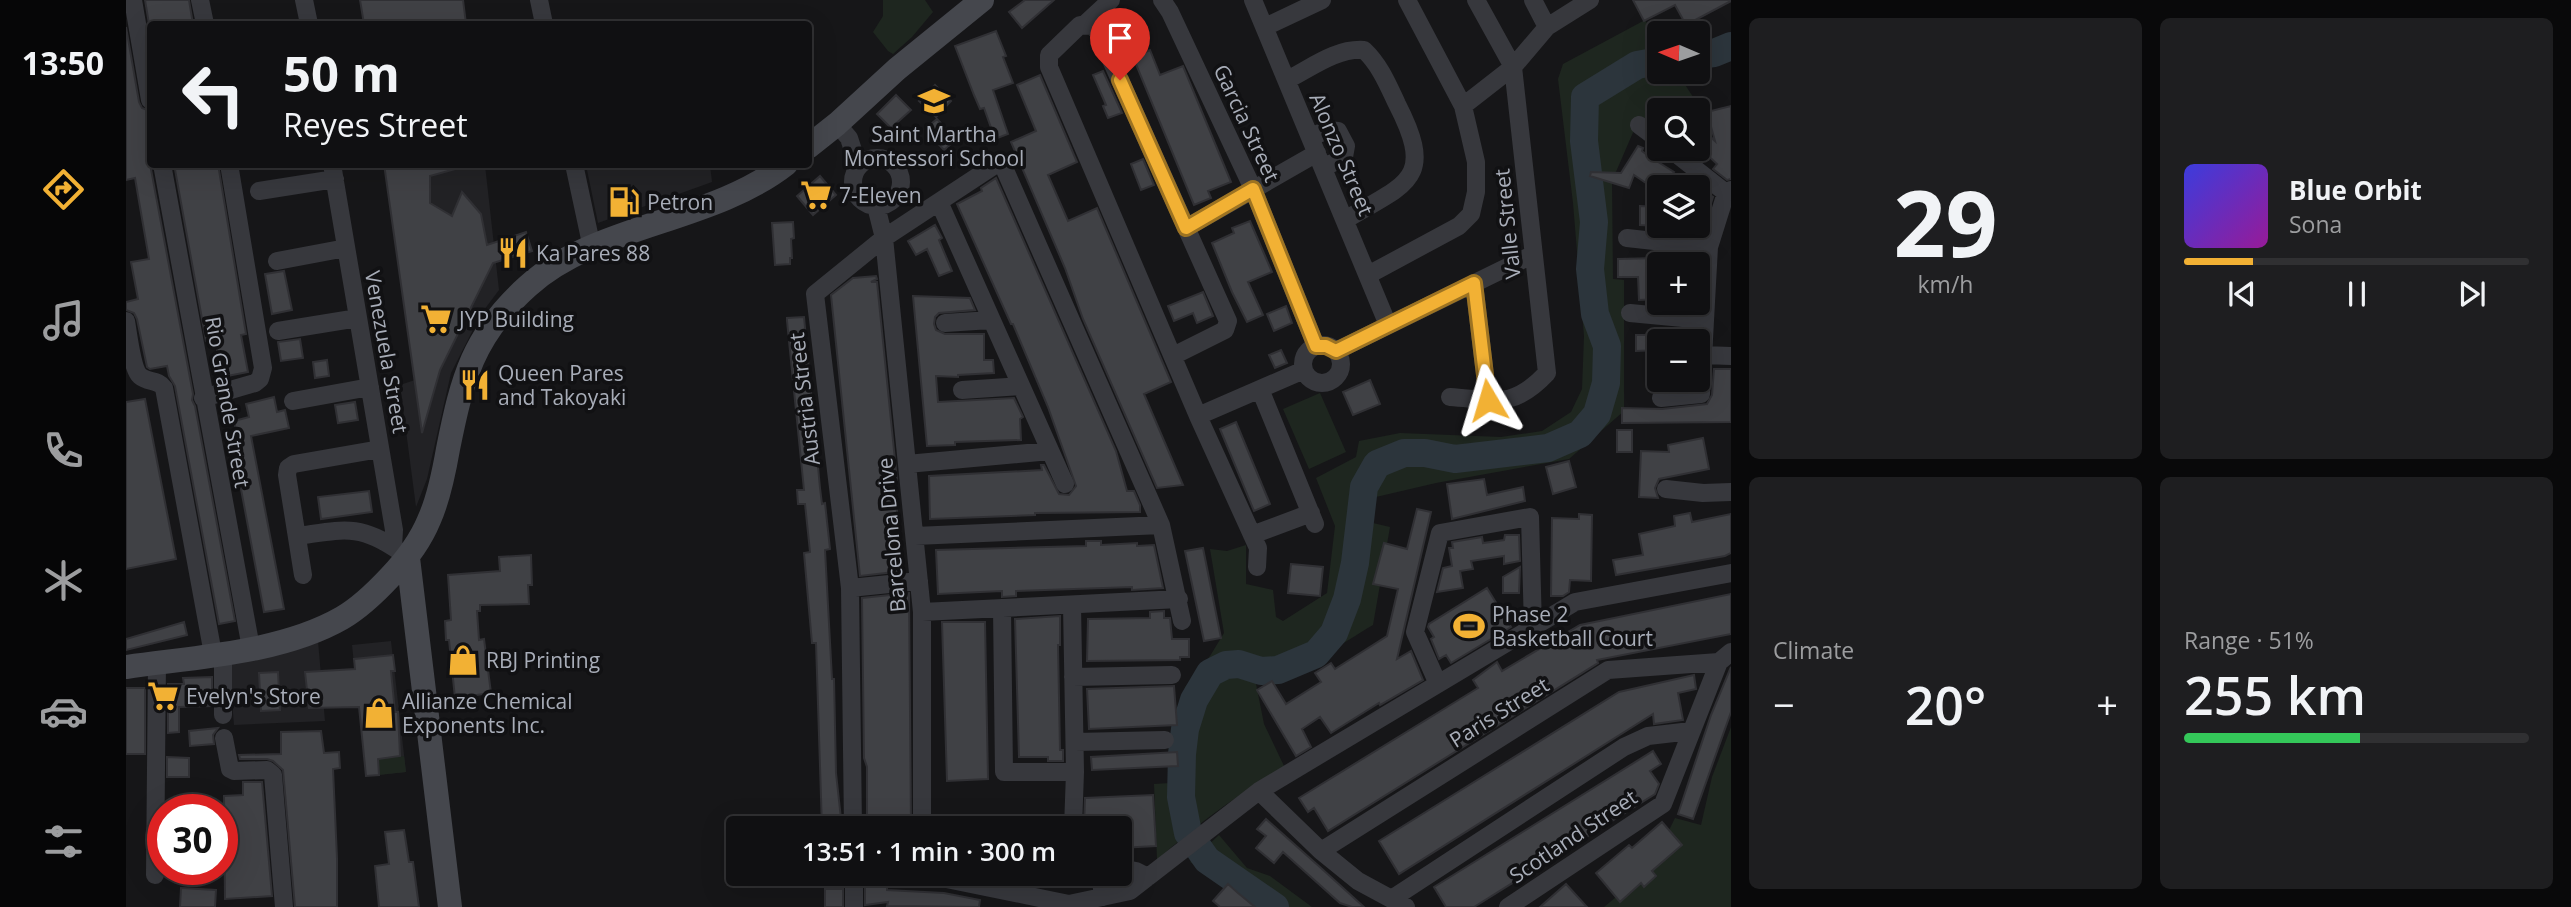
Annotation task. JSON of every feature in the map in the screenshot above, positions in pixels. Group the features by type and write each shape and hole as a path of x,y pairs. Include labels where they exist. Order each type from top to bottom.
{"main road":[{"path":"812,144 897,69 982,0"},
{"path":"126,667 251,648 292,638 343,618 371,597 400,552 430,520 442,483 459,395 467,370 481,339 505,309 530,284 562,262 592,247 714,204 771,176 781,168"},
{"path":"400,552 450,907"}],"street":[{"path":"133,0 147,82"},
{"path":"200,0 204,21"},
{"path":"304,0 308,21"},
{"path":"539,0 543,21"},
{"path":"1111,0 1051,53 1048,62 1198,416 1258,548 1257,567"},
{"name":"Garcia Street","path":"1162,0 1253,189 1316,346"},
{"name":"Alonzo Street","path":"1253,0 1388,325"},
{"path":"1265,27 1322,0"},
{"path":"1368,275 1459,226 1471,214 1476,192 1476,162 1463,106 1407,0"},
{"path":"1476,0 1513,67"},
{"path":"1533,0 1547,27"},
{"path":"1463,106 1513,67 1547,27 1590,0"},
{"path":"1085,24 1098,31 1228,324 1225,330 1173,356"},
{"path":"1287,80 1339,52 1364,50 1380,69 1414,140 1417,162 1410,177 1398,188 1345,220"},
{"name":"Valle Street","path":"1450,397 1488,400 1519,397 1530,391 1547,373 1513,67"},
{"path":"837,124 849,138 858,166"},
{"path":"1639,125 1647,131"},
{"path":"1186,228 1317,153"},
{"path":"880,157 895,164 901,188 898,195 892,201 877,206 866,204 854,191 854,174 858,166 872,158 880,157"},
{"path":"884,238 940,204 1001,161 1161,525 1182,621"},
{"path":"1686,161 1728,192 1709,247 1704,329"},
{"name":"Rio Grande Street","path":"163,168 251,648"},
{"path":"203,398 255,383 263,368 230,168"},
{"path":"575,168 592,247"},
{"path":"259,191 334,172"},
{"name":"Venezuela Street","path":"334,172 394,530 400,552"},
{"path":"940,204 1065,484"},
{"name":"Barcelona Drive","path":"877,206 884,238 922,612 922,816"},
{"name":"Austria Street","path":"853,816 849,588 815,294 884,238"},
{"path":"1627,238 1709,247"},
{"path":"277,261 346,248"},
{"path":"1336,351 1532,255"},
{"path":"1474,283 1488,400"},
{"path":"1630,313 1704,320"},
{"path":"278,331 358,318"},
{"path":"945,323 991,320"},
{"path":"126,321 136,371 144,378 159,382 164,388 218,653 223,715"},
{"path":"1316,346 1326,346 1336,351 1341,364 1340,372 1329,382 1314,381 1304,370 1307,354 1316,346"},
{"path":"1710,355 1731,356"},
{"path":"1198,416 1304,370"},
{"path":"962,390 1021,386"},
{"path":"293,401 370,387"},
{"path":"1252,535 1313,518 1260,389"},
{"path":"1661,398 1701,392"},
{"path":"303,575 288,468 294,464 380,449"},
{"path":"907,464 1050,451"},
{"path":"1666,489 1703,493 1731,492"},
{"path":"1438,684 1415,632 1440,533 1530,517 1533,628"},
{"path":"915,536 1161,525"},
{"path":"297,536 357,530 400,552"},
{"path":"981,886 1069,904 1103,897 1132,899 1148,877 1259,791 1575,602 1731,573"},
{"path":"849,588 919,581"},
{"path":"922,612 1179,599"},
{"path":"1072,604 1073,816"},
{"path":"1002,608 1004,772 1075,772"},
{"name":"Scotland Street","path":"1508,907 1664,804 1690,732 1725,657"},
{"name":"Paris Street","path":"1321,851 1608,670 1725,657"},
{"path":"156,794 157,662"},
{"path":"1073,677 1172,675"},
{"path":"1259,791 1321,851 1358,881 1399,902 1624,747 1647,736 1690,732"},
{"path":"224,738 230,769 267,770 273,775 284,907"},
{"path":"1074,742 1166,740"},
{"path":"1132,870 1148,877"},
{"path":"853,886 854,907"},
{"path":"1102,886 1103,897"}],"shaded area":[{"path":"883,0 925,0 933,12 893,54 873,32 883,16"},
{"path":"1645,20 1647,84 1685,84 1693,97 1647,98 1647,126 1638,121 1612,181 1613,279 1624,280 1624,411 1569,459 1436,483 1376,497 1373,523 1390,527 1373,625 1302,666 1255,679 1264,724 1285,768 1218,810 1157,860 1154,784 1170,783 1185,687 1210,656 1224,633 1210,549 1227,551 1246,545 1246,584 1273,590 1276,617 1283,621 1327,593 1335,526 1316,478 1356,457 1359,441 1400,433 1501,437 1542,431 1571,412 1582,389 1584,336 1573,203 1558,79 1563,64"},
{"name":"JYP Building","path":"384,168 485,168 499,290 481,314 451,373 427,479 416,507 400,385 418,379"},
{"name":"Petron","path":"587,168 710,168 712,182 598,223"},
{"path":"1320,393 1346,452 1309,469 1283,409"},
{"path":"318,641 325,721 234,725 229,665"},
{"name":"Allianze Chemical Exponents Inc.","path":"391,641 406,772 366,776 352,645"},
{"path":"1731,727 1731,907 1604,907 1650,869 1675,818 1701,825 1712,777"},
{"path":"404,756 406,772 379,775 378,759"},
{"path":"1219,835 1247,868 1270,876 1312,907 1263,907 1259,902 1190,862"}],"building":[{"path":"145,0 189,0 192,21 148,21"},
{"path":"360,0 463,0 466,21 364,21"},
{"path":"1025,0 1054,0 1022,28 1009,12"},
{"path":"1633,0 1731,0 1694,21 1684,21 1675,5 1644,21"},
{"path":"126,27 139,102 142,108 147,110 147,168 151,168 235,621 219,624 175,386 167,366 150,369 147,367 137,319 134,313 126,310 126,302 138,299 131,262 149,259 135,178 126,180"},
{"path":"996,31 1013,83 993,90 1008,134 995,139 984,108 980,109 955,46"},
{"path":"1150,50 1160,75 1183,66 1231,182 1208,191 1211,198 1194,205 1133,57"},
{"path":"1103,71 1122,113 1108,118 1103,106 1106,105 1093,75"},
{"path":"1040,75 1077,162 1048,175 1068,221 1097,208 1171,382 1144,394 1183,485 1157,488 1083,319 1065,268 1011,142 1036,131 1017,85"},
{"path":"935,85 951,101 936,117 919,101"},
{"path":"896,95 911,110 891,128 877,114"},
{"path":"1731,106 1731,179 1727,180 1713,169 1717,164 1710,157 1710,136 1715,141 1710,111"},
{"path":"937,119 956,140 944,150 925,129"},
{"path":"1638,146 1643,148 1647,161 1657,161 1674,172 1672,175 1647,175 1647,184 1634,175 1629,188 1590,176 1591,172 1621,173"},
{"path":"1143,159 1154,185 1141,190 1131,164"},
{"path":"175,168 219,168 246,334 241,335 248,372 222,377 215,339 206,341"},
{"name":"JYP Building","path":"385,168 459,168 430,176 430,203 452,216 462,192 481,214 487,245 526,232 532,251 493,263 440,370 422,433"},
{"name":"7-Eleven","path":"820,176 836,195 813,215 797,196"},
{"path":"996,178 1116,451 1127,491 1134,491 1140,512 1035,513 930,519 929,476 1042,470 1041,465 1044,465 1059,494 1069,495 1076,486 1048,407 1013,324 957,204 982,191 981,188"},
{"path":"1640,206 1647,206 1647,225 1640,225"},
{"path":"1250,221 1272,272 1248,282 1263,315 1247,322 1212,243 1234,233 1232,228"},
{"path":"793,222 794,238 791,239 790,264 775,265 772,223"},
{"path":"935,225 952,271 939,276 927,249 916,255 908,241"},
{"path":"1647,258 1647,300 1639,300 1638,277 1618,277 1618,259"},
{"path":"284,271 292,310 272,314 265,274"},
{"path":"876,276 877,279 871,282 877,282 897,480 894,481 903,571 860,576 831,295 853,278"},
{"path":"1203,292 1213,316 1197,323 1193,313 1174,321 1168,306"},
{"path":"913,296 970,298 975,310 939,313 934,324 936,330 945,334 984,334 984,360 993,360 994,373 958,377 936,376 938,402 1014,398 1023,417 1020,419 1021,440 955,442 955,445 927,446"},
{"path":"1286,306 1292,323 1274,331 1267,314"},
{"path":"804,317 820,488 822,504 825,503 830,549 825,550 834,679 836,773 841,816 822,816 816,643 812,643 804,553 810,552 805,504 798,504 797,490 804,490 787,318"},
{"path":"1636,335 1647,335 1647,351 1636,351"},
{"path":"300,339 303,358 281,361 278,342"},
{"path":"1281,350 1287,363 1275,368 1269,355"},
{"path":"327,360 329,376 315,378 313,362"},
{"path":"1714,369 1731,369 1731,422 1622,423 1622,408 1662,409 1707,404 1712,395"},
{"path":"1370,380 1380,404 1353,415 1343,392"},
{"path":"274,397 277,412 285,410 289,428 251,436 284,609 264,612 232,441 238,440 234,421 249,417 246,404"},
{"path":"145,399 176,559 126,569 126,402"},
{"path":"355,402 358,420 338,423 335,405"},
{"path":"1236,422 1270,504 1254,511 1220,429"},
{"path":"1617,430 1632,430 1632,452 1617,452"},
{"path":"1703,438 1709,469 1659,479 1655,488 1658,498 1639,497 1641,451 1669,452 1668,445"},
{"path":"1569,461 1576,487 1553,494 1546,467"},
{"path":"1484,479 1487,495 1523,487 1525,501 1452,519 1447,484"},
{"path":"369,491 372,512 321,519 318,497"},
{"path":"1417,509 1431,512 1397,659 1411,651 1423,680 1331,733 1320,717 1302,729 1311,747 1296,756 1257,690 1272,681 1286,704 1321,682 1315,673 1331,663 1335,669 1387,636 1398,589 1373,584 1384,543 1407,549"},
{"path":"1690,513 1692,522 1731,514 1731,553 1616,575 1613,560 1643,555 1639,534 1675,526 1674,516"},
{"path":"1579,514 1592,515 1591,581 1570,580 1569,592 1563,596 1551,596 1552,518 1579,519"},
{"path":"1505,535 1519,535 1520,561 1504,564 1504,556 1471,561 1473,569 1460,571 1463,588 1437,592 1443,568 1452,566 1449,548 1453,548 1452,542 1482,537 1483,543 1504,540"},
{"path":"1086,541 1101,541 1101,545 1154,545 1163,588 1016,591 1016,596 1002,597 1002,591 938,594 936,550 1086,546"},
{"path":"1203,548 1221,638 1204,641 1185,551"},
{"path":"531,555 532,585 528,585 529,604 480,605 480,611 477,611 479,640 484,639 491,693 455,698 449,640 446,640 445,621 451,620 448,575 500,571 499,557"},
{"path":"1291,564 1323,567 1320,596 1288,593"},
{"path":"1520,567 1519,593 1503,593 1503,577"},
{"name":"Phase 2 Basketball Court","path":"1487,588 1511,627 1451,663 1446,655 1439,659 1431,639 1434,637 1429,624"},
{"path":"909,593 911,816 867,816 862,598"},
{"path":"1731,594 1731,634 1597,660 1598,663 1328,831 1314,808 1308,812 1299,798 1478,688 1473,680 1497,662 1502,671 1580,625"},
{"path":"1164,611 1164,618 1170,618 1172,639 1189,639 1189,657 1180,657 1180,660 1087,661 1088,619 1150,618 1150,612"},
{"path":"1060,616 1060,750 1063,750 1063,761 1048,761 1048,757 1019,757 1015,619"},
{"path":"184,622 187,635 126,650 126,639"},
{"path":"942,622 985,622 988,779 947,781"},
{"name":"Allianze Chemical Exponents Inc.","path":"393,655 395,671 391,671 395,712 398,712 400,756 378,759 379,775 366,776 359,707 309,708 305,672 355,669 354,659"},
{"path":"1731,667 1731,712 1693,819 1678,814 1711,715"},
{"path":"278,672 280,710 261,711 259,673"},
{"path":"1694,675 1696,689 1678,693 1683,720 1654,724 1653,714 1399,874 1379,841 1619,692"},
{"path":"212,677 212,706 179,707 179,732 168,733 168,684 184,684 183,678"},
{"path":"1174,686 1177,725 1089,729 1087,689"},
{"path":"126,688 145,688 145,754 126,754"},
{"path":"218,728 213,735 214,744 190,746 189,731"},
{"path":"321,731 324,753 339,752 340,768 333,769 337,907 295,907 283,770 273,761 240,759 239,755 281,754 281,732"},
{"path":"1653,751 1661,764 1650,771 1659,784 1655,794 1474,907 1446,907 1434,887"},
{"path":"1177,752 1178,766 1092,770 1091,757"},
{"path":"167,757 189,758 189,777 167,777"},
{"path":"243,782 262,782 272,896 225,899 225,885 238,885 238,795 243,795"},
{"path":"1153,795 1156,846 1132,847 1132,816 1084,816 1085,798"},
{"path":"1266,819 1364,907 1340,903 1283,852 1274,863 1256,848 1266,836 1257,829"},
{"path":"1662,822 1682,845 1652,871 1656,876 1644,887 1641,883 1620,902 1596,873 1629,845 1632,848"},
{"path":"404,830 409,862 413,862 419,907 379,907 375,866 389,864 385,832"},
{"path":"1228,884 1255,907 1220,907 1213,901"},
{"path":"1566,884 1587,907 1540,907"},
{"path":"865,886 887,886 887,890 944,893 980,900 979,907 887,906 888,902 865,905"},
{"path":"181,888 216,890 215,907 180,907"},
{"path":"825,889 843,889 843,907 825,907"}],"waterway":[{"path":"1710,54 1731,46"},
{"path":"1275,907 1207,860 1188,833 1181,797 1182,754 1185,729 1194,700 1210,673 1226,665 1239,664 1261,671 1278,670 1316,654 1334,633 1347,599 1355,563 1364,487 1377,464 1404,453 1425,453 1455,459 1548,448 1580,434 1597,414 1606,383 1607,346 1595,314 1590,269 1594,222 1584,141 1585,97 1637,65 1647,63"}],"place":[{"name":"Saint Martha Montessori School","path":"934,101"},
{"name":"7-Eleven","path":"816,195"},
{"name":"Petron","path":"624,202"},
{"name":"Ka Pares 88","path":"513,253"},
{"name":"JYP Building","path":"436,319"},
{"name":"Queen Pares and Takoyaki","path":"475,385"},
{"name":"Phase 2 Basketball Court","path":"1469,626"},
{"name":"RBJ Printing","path":"463,660"},
{"name":"Evelyn's Store","path":"163,696"},
{"name":"Allianze Chemical Exponents Inc.","path":"379,713"}],"route":[{"path":"1120,80 1186,228 1253,189 1316,346 1326,346 1336,351 1474,283 1488,400"}]}
